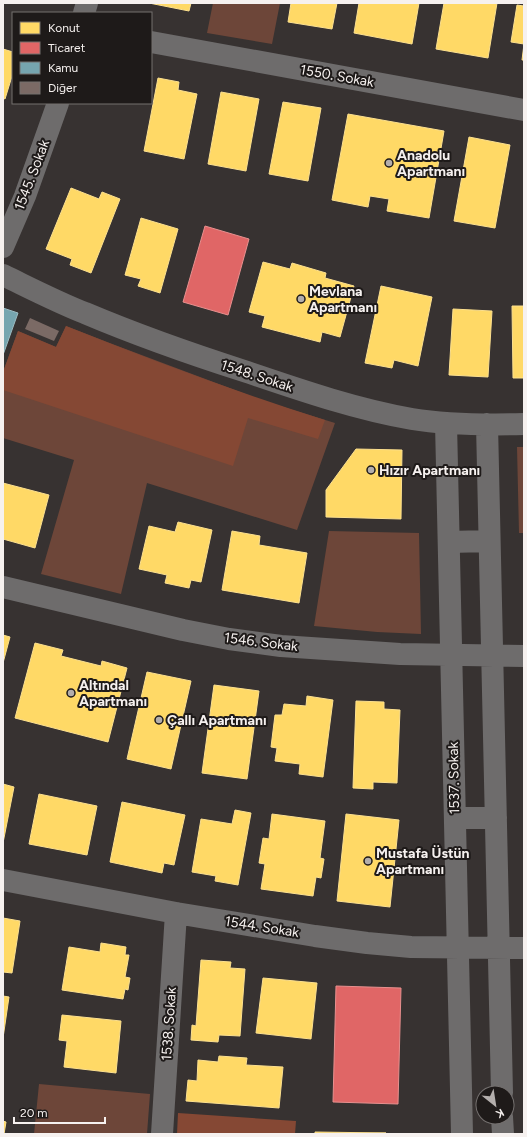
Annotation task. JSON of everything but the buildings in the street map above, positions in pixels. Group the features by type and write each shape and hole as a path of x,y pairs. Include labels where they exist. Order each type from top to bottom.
{"street":[{"name":"1550. Sokak","path":"152,42 524,110"},
{"name":"1545. Sokak","path":"3,247 25,196 58,104"},
{"name":"1548. Sokak","path":"3,275 84,313 196,355 343,403 413,419 446,423 524,424"},
{"name":"1537. Sokak","path":"446,423 462,1134"},
{"path":"486,424 502,1085"},
{"path":"449,542 489,541"},
{"name":"1546. Sokak","path":"3,587 183,630 229,639 281,646 451,656 524,656"},
{"path":"455,818 496,818"},
{"name":"1544. Sokak","path":"3,880 176,913 367,943 457,949 524,948"},
{"name":"1538. Sokak","path":"162,1134 176,913"}],"shaded area":[{"path":"213,3 280,3 272,44 207,33"},
{"path":"66,326 267,402 335,423 297,530 147,483 121,594 41,574 74,460 3,438 3,372 18,331 56,347"},
{"path":"66,326 194,375 325,420 318,439 248,418 233,466 3,390 3,372 18,331 56,347"},
{"path":"517,447 524,447 524,533 519,533"},
{"path":"329,531 419,533 421,634 377,632 314,626"},
{"path":"39,1084 150,1094 147,1134 34,1134"},
{"path":"178,1113 296,1121 295,1134 177,1134"}],"place":[{"name":"Anadolu Apartmanı","path":"389,163"},
{"name":"Mevlana Apartmanı","path":"301,299"},
{"name":"Hızır Apartmanı","path":"371,470"},
{"name":"Altındal Apartmanı","path":"71,693"},
{"name":"Çallı Apartmanı","path":"159,720"},
{"name":"Mustafa Üstün Apartmanı","path":"368,861"}]}
